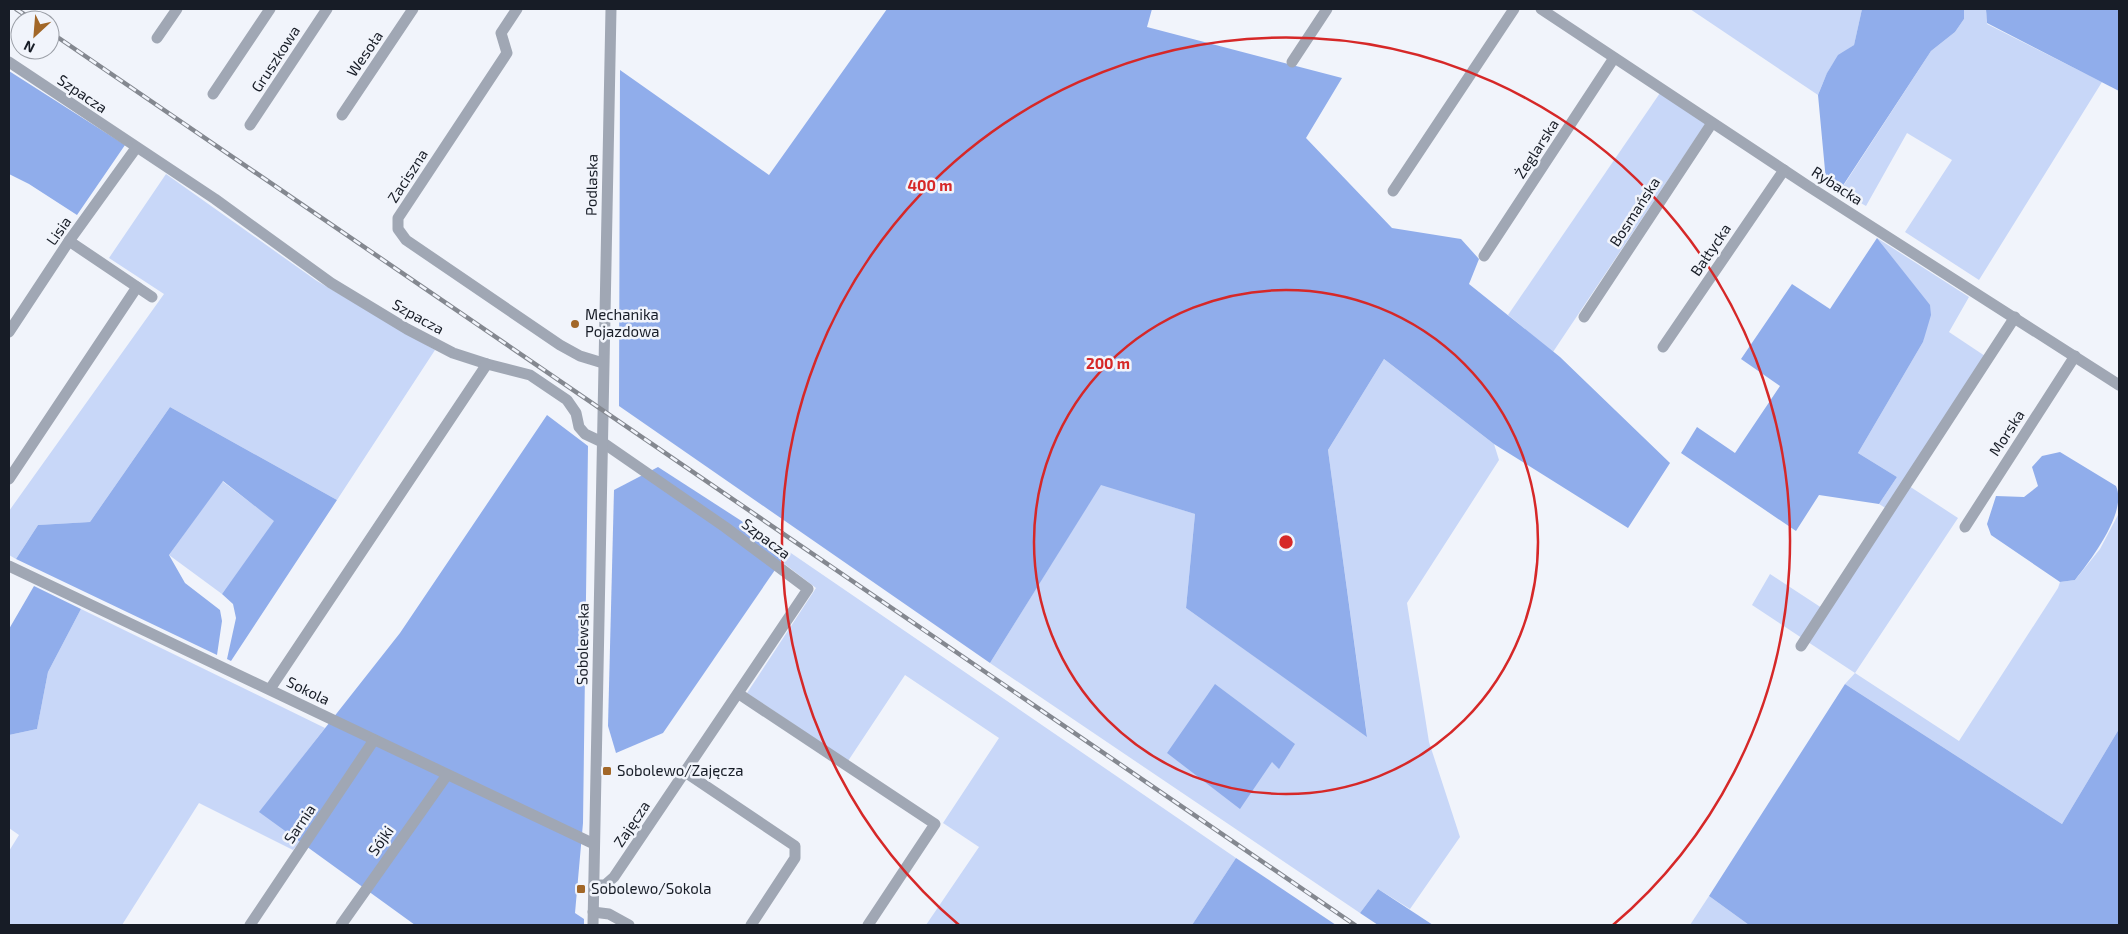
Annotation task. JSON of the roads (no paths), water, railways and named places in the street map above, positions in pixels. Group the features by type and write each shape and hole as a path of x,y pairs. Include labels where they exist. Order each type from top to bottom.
{"street":[{"path":"157,38 177,9"},
{"path":"213,94 270,9"},
{"name":"Gruszkowa","path":"250,126 327,9"},
{"name":"Wesoła","path":"342,115 413,9"},
{"name":"Zaciszna","path":"517,9 501,34 507,53 398,218 398,229 406,240 560,345 580,356 603,363"},
{"name":"Podlaska","path":"603,363 611,9"},
{"path":"1292,62 1328,9"},
{"path":"1393,191 1514,9"},
{"name":"Rybacka","path":"1541,9 1784,170 2119,385"},
{"name":"Żeglarska","path":"1484,256 1614,58"},
{"name":"Szpacza","path":"9,62 215,199 331,283 407,329 453,353 487,364 530,374 567,400 576,414 579,427 585,434 602,442 725,527 808,589"},
{"name":"Bosmańska","path":"1584,317 1712,123"},
{"name":"Lisia","path":"9,332 136,148"},
{"name":"Bałtycka","path":"1663,347 1784,170"},
{"path":"70,241 152,297"},
{"path":"9,479 138,287"},
{"path":"1801,646 2015,317"},
{"name":"Morska","path":"1965,527 2075,356"},
{"name":"Sobolewska","path":"592,925 603,363"},
{"path":"270,689 487,364"},
{"name":"Sokola","path":"9,566 594,844"},
{"name":"Zajęcza","path":"594,885 605,884 614,877 808,589"},
{"path":"738,694 935,824 868,925"},
{"name":"Sarnia","path":"250,925 374,740"},
{"path":"685,772 795,846 795,858 751,925"},
{"name":"Sójki","path":"341,925 446,775"},
{"path":"593,912 609,914 628,925"}],"railway":[{"path":"60,39 1355,925"}],"place":[{"name":"Mechanika Pojazdowa","path":"575,324"},
{"name":"Sobolewo/Zajęcza","path":"607,771"},
{"name":"Sobolewo/Sokola","path":"581,889"}]}
